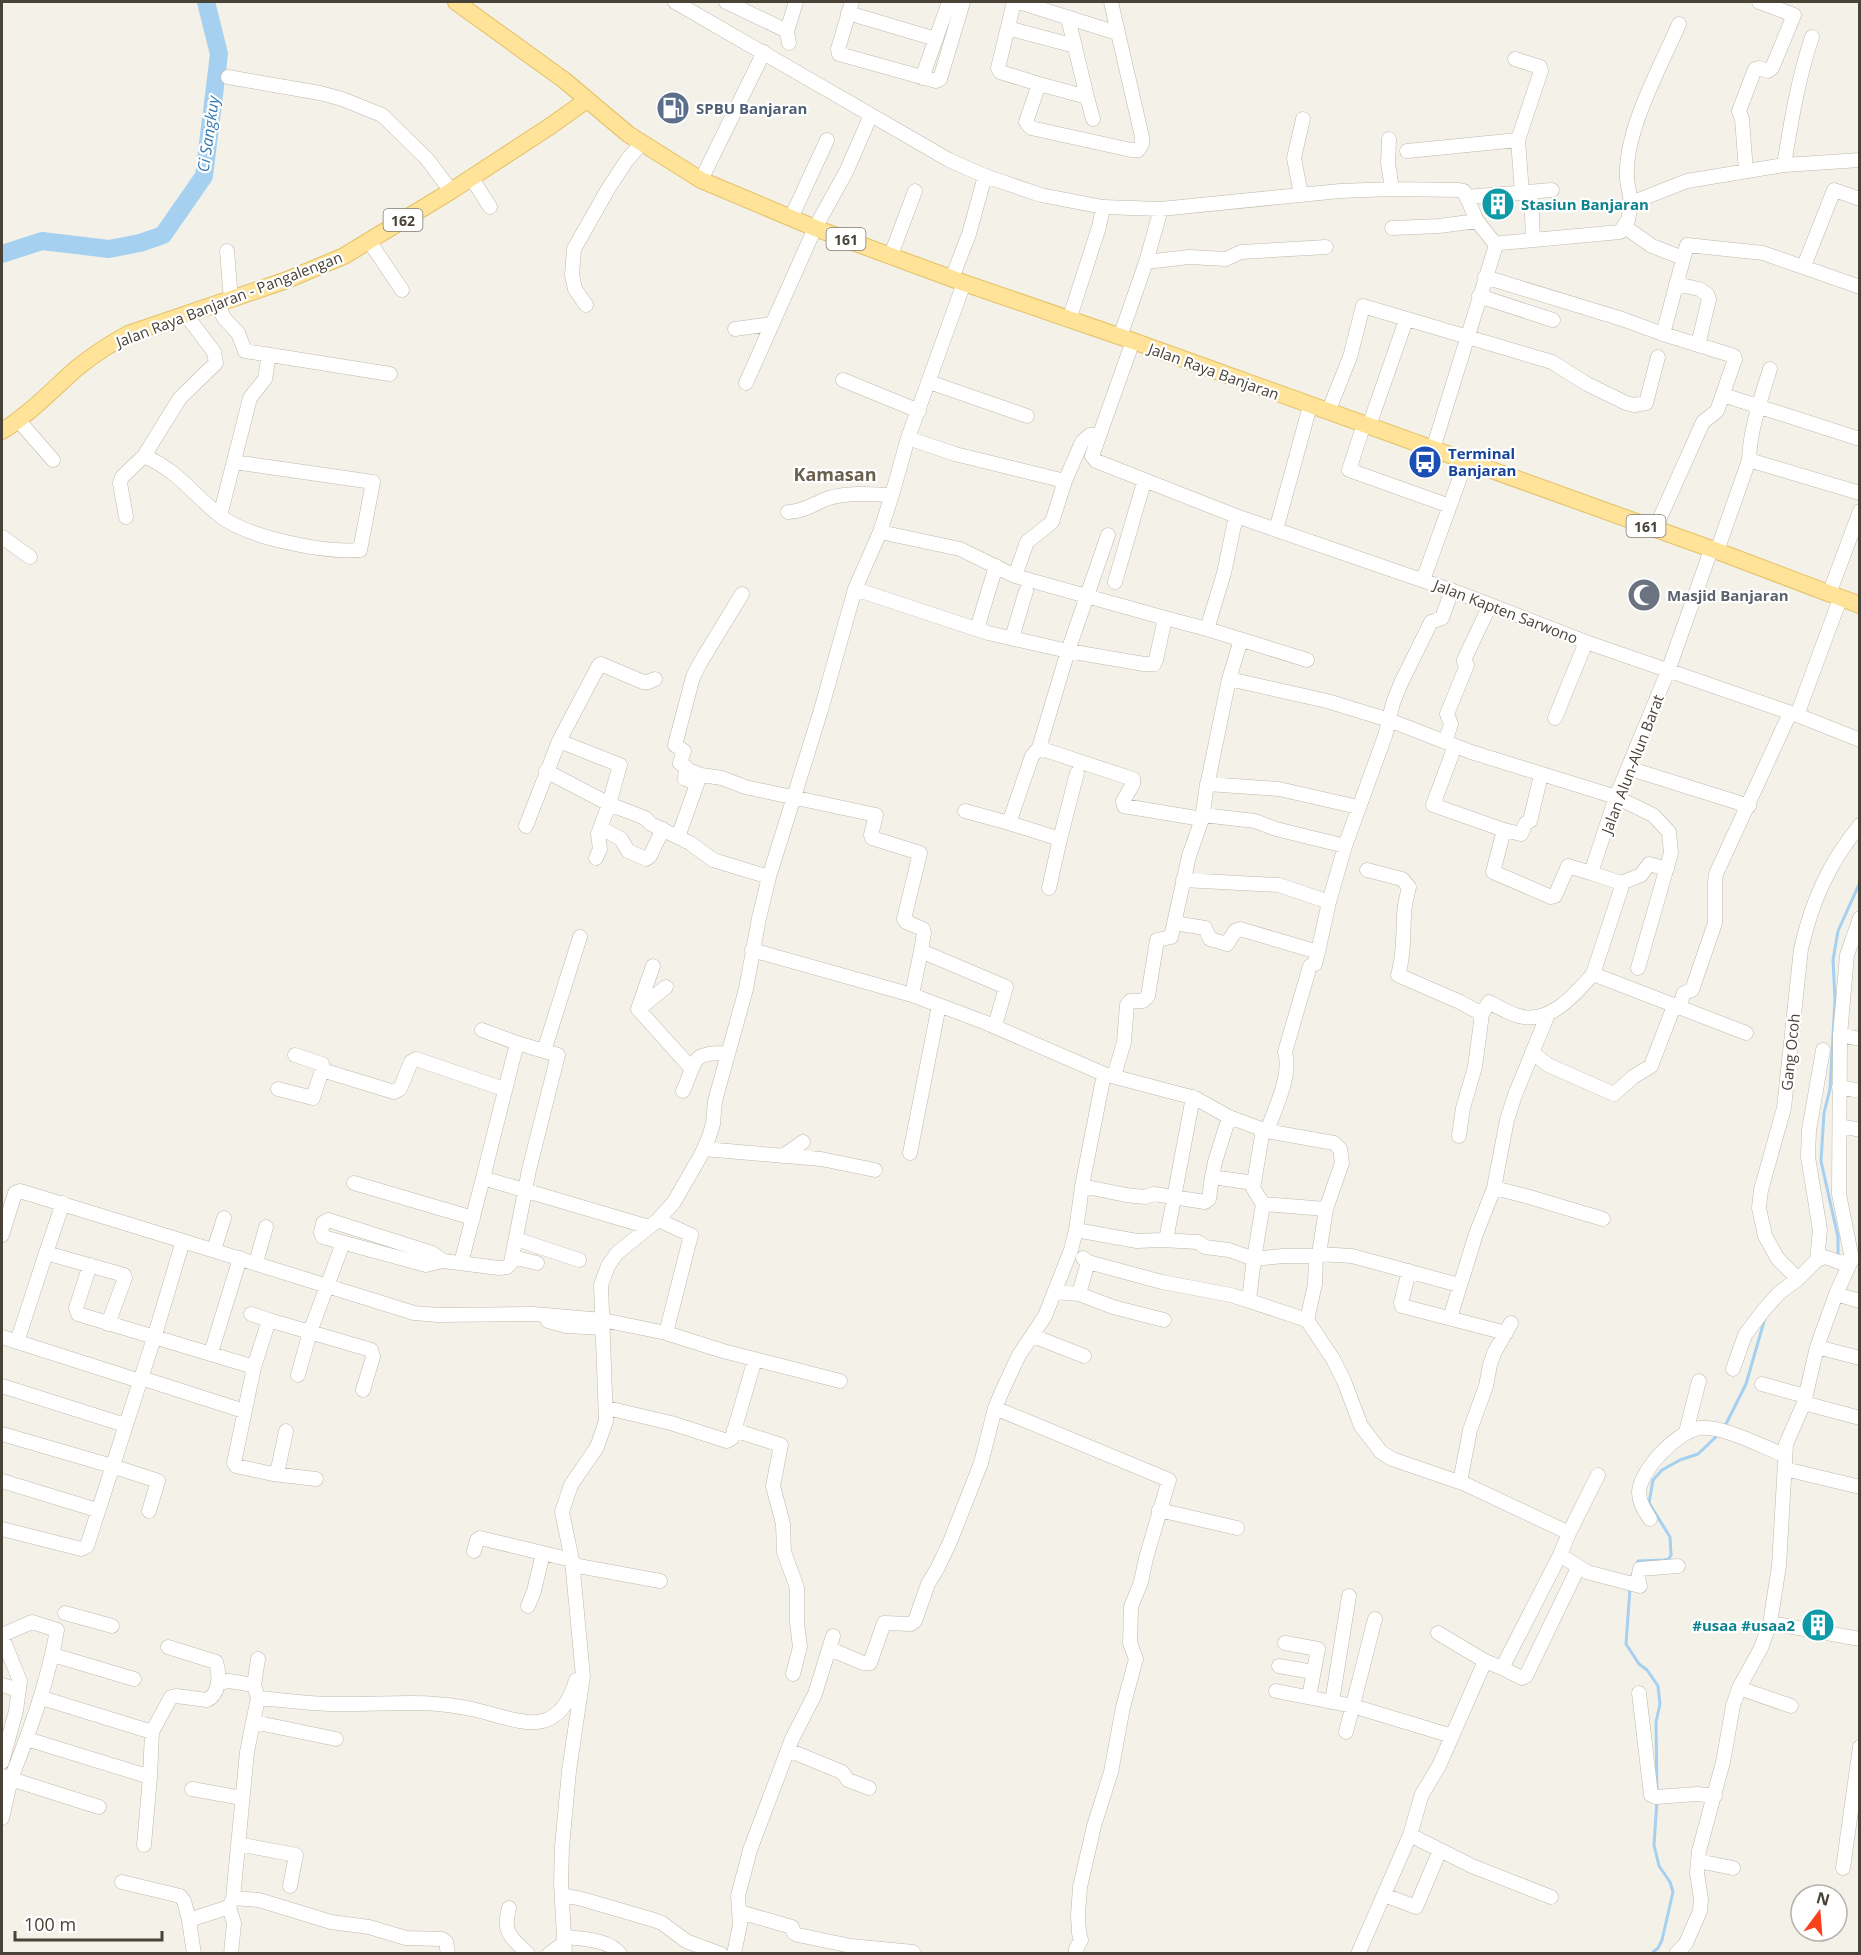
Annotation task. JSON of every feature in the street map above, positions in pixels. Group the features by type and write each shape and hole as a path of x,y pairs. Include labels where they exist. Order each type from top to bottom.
{"main road":[{"name":"161","path":"464,4 587,100"},
{"name":"Jalan Raya Banjaran","path":"587,100 642,143 701,180 815,228 1367,425 1860,605"},
{"name":"Jalan Raya Banjaran - Pangalengan","path":"2,431 19,421 78,367 128,334 205,309 332,262 451,191 587,100"}],"street":[{"path":"675,2 949,160 985,176 1041,195 1103,207 1165,209 1301,195 1392,189 1459,190 1464,191 1477,221 1496,245"},
{"path":"735,3 788,37 796,2"},
{"path":"922,78 949,2"},
{"path":"936,39 850,7 838,50 839,54 939,81 963,2"},
{"path":"1014,2 998,67 999,71 1087,97"},
{"path":"1019,2 1117,33"},
{"path":"1039,84 1026,122 1031,128 1138,150 1142,144 1142,137 1111,2"},
{"path":"1746,171 1742,119 1739,111 1755,69 1768,71 1772,68 1794,15 1788,6 1759,2"},
{"path":"1068,18 1093,119"},
{"path":"1496,245 1613,234 1625,227 1631,203 1627,179 1632,141 1641,113 1679,24"},
{"path":"1008,28 1075,46"},
{"path":"1784,165 1791,122 1812,37"},
{"path":"701,180 764,52"},
{"path":"1515,59 1540,67 1541,70 1518,140 1533,240"},
{"path":"228,77 320,93 382,115 427,159 451,191"},
{"path":"746,383 815,228 846,172 871,115"},
{"path":"1301,195 1294,158 1303,119"},
{"path":"791,218 827,140"},
{"path":"1389,140 1388,163 1392,189"},
{"path":"1407,152 1518,140"},
{"path":"586,305 575,289 572,275 574,249 608,189 627,160 642,143"},
{"path":"1631,203 1687,181 1784,165 1860,160"},
{"path":"565,1944 562,1847 566,1794 583,1676 559,1558 564,1527 562,1512 564,1505 572,1485 597,1447 606,1421 607,1408 592,1323 608,1266 617,1253 674,1202 704,1149 713,1124 715,1101 746,989 752,950 769,877 855,589 880,532 908,438 930,382 985,176"},
{"path":"471,177 490,207"},
{"path":"1804,266 1833,191 1836,189 1860,199"},
{"path":"1466,196 1551,190"},
{"path":"891,255 915,191"},
{"path":"1069,320 1099,227 1103,207"},
{"path":"1015,576 1027,542 1052,522 1065,481 1082,442 1094,435 1127,339 1165,209"},
{"path":"1392,228 1439,226 1477,221"},
{"path":"1625,227 1652,246 1683,258"},
{"path":"369,242 402,290"},
{"path":"1663,334 1686,245 1690,244 1763,252 1860,287"},
{"path":"1432,449 1496,245"},
{"path":"1150,261 1189,256 1226,259 1241,252 1326,247"},
{"path":"126,517 120,480 147,458 180,398 216,363 205,309 227,251"},
{"path":"1485,277 1734,356 1735,359 1716,414 1703,422 1655,529"},
{"path":"1676,284 1704,291 1709,299 1698,345"},
{"path":"1479,296 1553,320"},
{"path":"1328,412 1350,357 1363,306 1552,363 1587,384 1634,405 1646,403 1658,357"},
{"path":"205,309 228,321 238,333 245,351 390,374"},
{"path":"1406,320 1349,470 1450,506"},
{"path":"735,329 771,324"},
{"path":"220,516 250,398 265,379 269,356"},
{"name":"Jalan Alun-Alun Barat","path":"1591,873 1616,797 1668,671 1749,460 1749,447 1758,407 1770,369"},
{"path":"843,380 919,411"},
{"path":"930,382 1027,416"},
{"path":"1723,394 1860,439"},
{"path":"1276,530 1310,406"},
{"path":"19,421 53,460"},
{"name":"Jalan Kapten Sarwono","path":"1094,435 1092,456 1094,460 1148,483 1236,516 1452,590 1586,642 1793,714 1860,740"},
{"path":"908,438 955,454 1065,481"},
{"path":"147,458 178,476 220,516 254,532 311,548 358,550 362,548 373,482 234,462"},
{"path":"1749,460 1860,494"},
{"path":"1423,580 1466,461"},
{"path":"1115,582 1148,483"},
{"path":"788,512 804,510 829,498 850,494 892,495"},
{"path":"1533,1053 1548,1065 1615,1094 1633,1077 1651,1066 1676,1007 1684,993 1692,990 1715,923 1716,874 1793,714 1835,596 1860,511"},
{"path":"1208,629 1224,573 1236,516"},
{"path":"880,532 960,549 1015,576 1087,594 1306,660"},
{"path":"1009,823 1032,756 1039,748 1068,651 1108,535"},
{"path":"2,537 30,557"},
{"path":"977,629 996,566"},
{"path":"855,589 944,620 1012,638 1068,651 1154,664 1164,618"},
{"path":"1250,1300 1263,1204 1253,1188 1265,1130 1279,1101 1287,1065 1285,1052 1310,966 1315,964 1345,846 1385,736 1401,683 1431,622 1442,618 1452,590"},
{"path":"1012,638 1026,591"},
{"path":"742,594 693,677 675,746 684,750 680,764 701,775 722,778 741,786 873,814 876,818 872,838 920,853 904,919 922,929 924,933 912,995"},
{"path":"1490,605 1463,661 1467,664 1447,714 1451,726 1450,744 1432,804 1504,830 1522,834 1526,822 1530,821 1541,775"},
{"path":"734,1953 739,1939 738,1896 750,1850 788,1750 815,1694 832,1642 863,1662 870,1663 884,1623 910,1624 915,1621 928,1584 950,1542 981,1463 995,1408 1019,1355 1045,1316 1055,1292 1076,1230 1082,1186 1109,1075 1124,1042 1127,1002 1143,1001 1148,996 1157,940 1170,938 1183,880 1202,817 1229,679 1241,640"},
{"path":"1555,718 1586,642"},
{"path":"526,826 559,741 599,665 643,682 655,679"},
{"path":"1229,679 1303,694 1389,720 1450,744 1541,775 1616,797 1653,815 1669,832 1671,854 1638,968"},
{"path":"559,741 620,765 598,839 600,849 596,858"},
{"path":"1039,748 1133,779 1133,784 1123,801 1124,806 1202,817 1255,821 1276,829 1345,846"},
{"path":"1628,768 1749,806"},
{"path":"678,837 697,784 685,779 686,769"},
{"path":"546,771 609,804 645,818 708,856 769,877"},
{"path":"1049,888 1077,773"},
{"path":"1207,784 1279,789 1358,807"},
{"path":"965,811 1060,839"},
{"name":"Gang Ocoh","path":"1798,1279 1778,1259 1765,1236 1759,1208 1761,1190 1785,1108 1801,949 1805,930 1832,863 1860,825"},
{"path":"601,828 621,839 628,851 646,859 650,856 663,829"},
{"path":"1504,830 1493,870 1496,875 1554,897 1568,866 1621,883 1641,875 1649,864 1666,869"},
{"path":"1368,870 1402,879 1409,886 1403,918 1405,924 1403,957 1398,975 1482,1014"},
{"path":"1183,880 1279,885 1329,902"},
{"path":"1459,1136 1463,1108 1475,1067 1482,1014 1489,1002 1520,1017 1548,1014 1570,998 1593,974 1623,886 1621,883"},
{"path":"1676,1953 1686,1943 1700,1911 1698,1862 1706,1820 1724,1762 1733,1706 1739,1688 1761,1648 1770,1623 1779,1566 1784,1455 1789,1433 1804,1399 1817,1347 1847,1261 1839,1194 1840,1035 1847,955 1860,918"},
{"path":"1174,923 1205,928 1210,939 1227,944 1235,931 1240,929 1318,952"},
{"path":"544,1051 580,937"},
{"path":"752,950 912,995 995,1026 1109,1075 1193,1097 1229,1117 1265,1130 1334,1143 1343,1156 1342,1163 1326,1209 1308,1320"},
{"path":"921,951 1006,987 995,1026"},
{"path":"638,1009 653,966"},
{"path":"1845,972 1860,974"},
{"path":"1593,974 1746,1033"},
{"path":"638,1009 666,987"},
{"path":"910,1153 939,1005"},
{"path":"638,1009 691,1068"},
{"path":"1450,1318 1494,1188 1515,1095 1548,1014"},
{"path":"442,1261 432,1253 325,1220 321,1236 426,1264 442,1261 499,1268 507,1267 511,1263 558,1055 482,1030"},
{"path":"1840,1035 1860,1039"},
{"path":"461,1263 517,1043"},
{"path":"1821,1258 1820,1230 1808,1157 1808,1139 1823,1050"},
{"path":"683,1091 691,1068 698,1057 707,1053 728,1053"},
{"path":"278,1089 313,1098 322,1064 295,1055"},
{"path":"322,1070 394,1092 400,1089 411,1062 416,1059 504,1089"},
{"path":"1839,1087 1860,1091"},
{"path":"1166,1240 1193,1097"},
{"path":"1082,1186 1126,1195 1145,1197 1154,1194 1206,1202 1209,1199 1215,1162 1229,1117"},
{"path":"1840,1126 1860,1130"},
{"path":"783,1156 803,1142"},
{"path":"704,1149 821,1159 874,1170"},
{"path":"1212,1177 1254,1183"},
{"path":"483,1178 604,1214 653,1223 691,1235 666,1333"},
{"path":"354,1183 473,1218"},
{"path":"1494,1188 1603,1219"},
{"path":"2,1235 16,1191 20,1191 422,1315 532,1314 666,1333 840,1381"},
{"path":"17,1342 63,1203"},
{"path":"1263,1204 1326,1209"},
{"path":"214,1250 224,1218"},
{"path":"256,1263 266,1227"},
{"path":"1076,1230 1137,1241 1198,1242 1205,1247 1229,1250 1254,1259 1283,1256 1352,1256 1459,1286"},
{"path":"516,1239 579,1260"},
{"path":"2,1529 84,1548 88,1543 183,1241"},
{"path":"298,1376 310,1332 343,1243"},
{"path":"1071,1250 1088,1262 1162,1282 1250,1300 1308,1320 1339,1370 1361,1426 1381,1452 1392,1459 1460,1482 1569,1533"},
{"path":"46,1253 122,1274 125,1278 108,1324"},
{"path":"512,1257 537,1263"},
{"path":"211,1353 240,1258"},
{"path":"1733,1368 1745,1335 1779,1293 1821,1258 1847,1261"},
{"path":"1079,1294 1088,1262"},
{"path":"90,1265 76,1312 108,1324 254,1367"},
{"path":"1409,1271 1402,1306 1450,1318 1508,1328 1490,1365 1486,1386 1470,1430 1460,1482"},
{"path":"1055,1292 1079,1294 1113,1307 1164,1320"},
{"path":"1836,1294 1860,1301"},
{"path":"251,1314 371,1350 372,1357 363,1390"},
{"path":"269,1320 254,1367 234,1463 240,1468 316,1479"},
{"path":"1033,1336 1084,1356"},
{"path":"2,1337 244,1411"},
{"path":"1817,1347 1860,1358"},
{"path":"607,1408 671,1423 727,1441 732,1438 754,1359"},
{"path":"1686,1432 1699,1381"},
{"path":"1762,1384 1860,1418"},
{"path":"2,1386 125,1425"},
{"path":"995,1408 1169,1480 1141,1582 1131,1607 1130,1643 1136,1659 1123,1707 1111,1772 1094,1826 1080,1887 1078,1933 1081,1940 1076,1953"},
{"path":"1650,1519 1639,1496 1646,1471 1675,1439 1686,1432 1699,1428 1712,1429 1784,1455"},
{"path":"734,1430 781,1445 773,1486 783,1524 784,1551 797,1588 800,1647 793,1674"},
{"path":"277,1474 286,1431"},
{"path":"2,1434 158,1481 149,1510"},
{"path":"1785,1469 1860,1487"},
{"path":"1502,1668 1598,1475"},
{"path":"2,1481 97,1510"},
{"path":"1159,1510 1237,1528"},
{"path":"474,1551 477,1540 480,1538 660,1581"},
{"path":"1560,1555 1578,1568 1598,1576 1640,1586 1638,1579 1640,1569 1678,1566"},
{"path":"528,1606 534,1591 559,1558"},
{"path":"1438,1633 1485,1661 1522,1678 1526,1676 1578,1568"},
{"path":"1332,1702 1349,1596"},
{"path":"2,1818 6,1778 27,1739 42,1698 57,1630 67,1610 112,1626"},
{"path":"1346,1732 1375,1620"},
{"path":"2,1762 7,1730 20,1681 2,1636 32,1622 57,1630"},
{"path":"1770,1623 1860,1639"},
{"path":"1285,1643 1318,1649 1309,1697"},
{"path":"144,1845 152,1732 171,1698 176,1696 212,1699 218,1683 216,1662 168,1647"},
{"path":"53,1655 134,1680"},
{"path":"231,1953 234,1923 231,1902 238,1858 247,1752 254,1722 258,1659"},
{"path":"1358,1953 1410,1835 1422,1794 1436,1772 1485,1661"},
{"path":"1279,1666 1313,1672"},
{"path":"218,1683 229,1681 256,1691 332,1704 418,1701 439,1703 500,1717 539,1721 561,1710 572,1693 577,1675 582,1668"},
{"path":"2,1684 19,1690"},
{"path":"1739,1688 1791,1706"},
{"path":"1276,1691 1353,1706 1452,1736"},
{"path":"1639,1693 1651,1794 1660,1797 1697,1794 1715,1796"},
{"path":"42,1698 152,1732"},
{"path":"254,1722 336,1739"},
{"path":"27,1739 150,1777"},
{"path":"1843,1868 1860,1747"},
{"path":"788,1750 842,1772 849,1780 869,1788"},
{"path":"6,1778 99,1807"},
{"path":"192,1789 242,1798"},
{"path":"1410,1835 1472,1866 1551,1897"},
{"path":"238,1844 296,1855 290,1886"},
{"path":"1384,1895 1416,1907 1440,1850"},
{"path":"1698,1862 1733,1868"},
{"path":"122,1882 180,1896 184,1901 189,1920 194,1953"},
{"path":"562,1896 582,1899 654,1920 662,1923 695,1949 720,1953"},
{"path":"189,1920 231,1902 259,1900 331,1922 369,1927 406,1938 442,1939 446,1942 448,1953"},
{"path":"509,1908 505,1923 506,1930 528,1953"},
{"path":"740,1912 788,1925 796,1934 851,1946 913,1952"},
{"path":"818,1939 820,1953"},
{"path":"549,1953 565,1944 600,1942 620,1953"}],"waterway":[{"name":"Ci Sangkuy","path":"2,254 42,241 109,249 140,243 163,235 204,176 219,54 206,2"},
{"path":"1836,1256 1838,1237 1821,1161 1824,1113 1830,1089 1835,1000 1833,960 1838,931 1860,882"},
{"path":"1725,1426 1746,1384 1765,1318"},
{"path":"1631,1578 1638,1561 1664,1560 1669,1559 1671,1555 1670,1537 1649,1503 1653,1480 1662,1470 1680,1460 1698,1454 1719,1434"},
{"path":"1630,1588 1626,1644 1658,1686 1660,1704 1656,1722 1657,1794"},
{"path":"1651,1954 1662,1940 1673,1892 1670,1882 1659,1866 1654,1845 1657,1800"}],"place":[{"name":"SPBU Banjaran","path":"673,108"},
{"name":"Stasiun Banjaran","path":"1498,204"},
{"name":"Terminal Banjaran","path":"1425,462"},
{"name":"Masjid Banjaran","path":"1644,595"},
{"name":"#usaa #usaa2","path":"1818,1625"}],"district":[{"name":"Kamasan","path":"835,474"}]}
